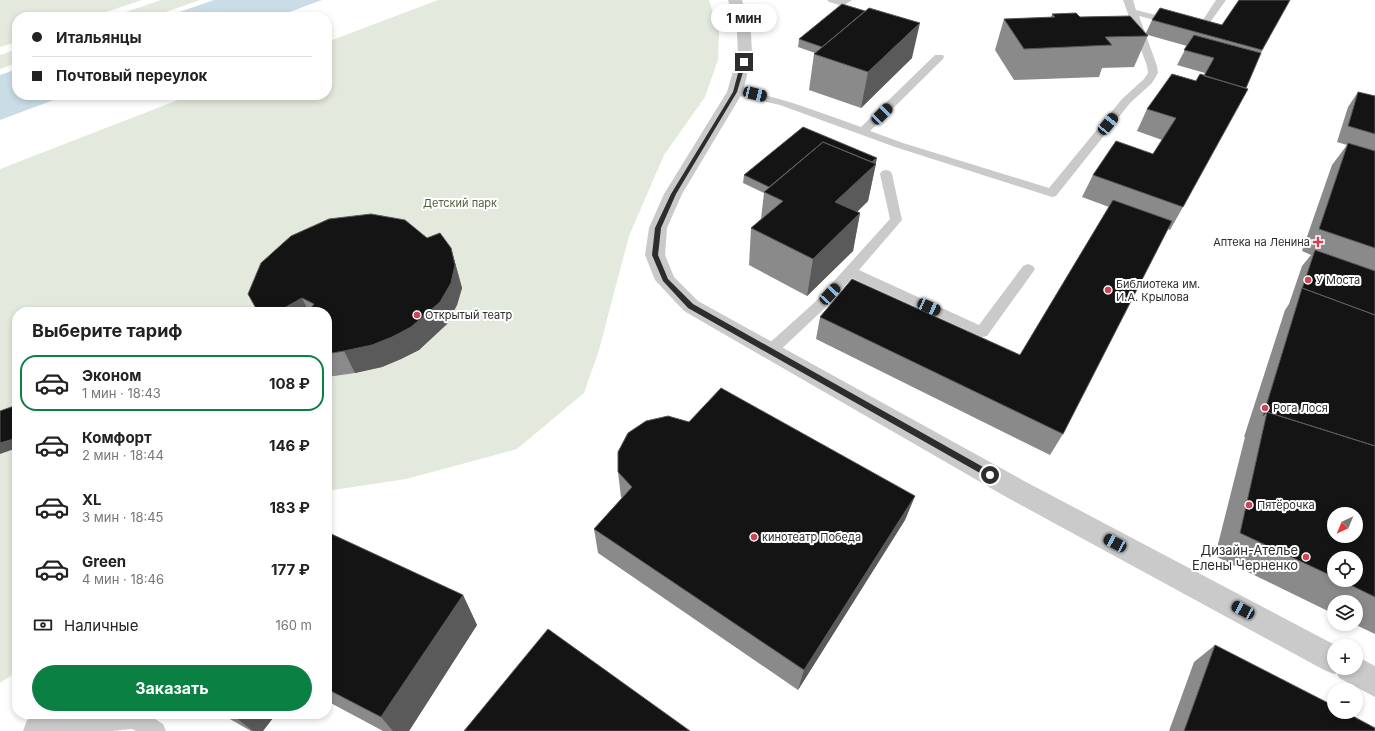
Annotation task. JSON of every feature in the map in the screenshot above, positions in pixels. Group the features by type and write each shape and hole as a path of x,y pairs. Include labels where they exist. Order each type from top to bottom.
{"street":[{"path":"735,0 744,32 745,54 742,70 735,92 673,194 658,228 655,255 665,280 690,306 1017,490 1327,656"},
{"path":"1362,675 1375,682"}],"lane":[{"path":"832,0 843,3 847,0"},
{"path":"735,92 755,94 776,100 899,145 1052,193 1126,101 1148,81 1153,73 1152,66 1128,0"},
{"path":"1133,12 1201,29 1222,0"},
{"path":"863,132 939,57"},
{"path":"770,351 820,305 896,220 886,174"},
{"path":"850,271 982,332 1028,269"},
{"path":"39,730 126,719"},
{"path":"136,719 156,731"}],"green space":[{"path":"0,0 142,0 106,12 12,12 12,43 0,47"},
{"path":"161,0 200,0 165,12 126,12"},
{"name":"Детский парк","path":"438,0 709,0 719,31 718,60 705,97 664,155 629,236 599,350 584,393 517,449 406,479 332,490 332,307 12,307 12,675 0,683 0,169 178,100 332,100 332,40"},
{"path":"12,51 12,65 0,69 0,55"}],"shaded area":[{"path":"214,0 322,0 290,12 179,12"},
{"path":"12,71 12,100 54,100 0,120 0,75"}],"building":[{"path":"1239,0 1290,0 1262,50 1152,20 1160,8 1222,25"},
{"path":"842,4 865,11 822,47 799,39"},
{"path":"869,8 920,23 868,72 814,54"},
{"path":"1076,13 1080,17 1130,16 1148,36 1105,37 1112,45 1024,49 1004,19 1055,17 1052,14"},
{"path":"1194,35 1261,53 1246,88 1204,76 1214,58 1184,50"},
{"path":"1172,74 1196,81 1200,74 1248,89 1183,207 1093,175 1116,141 1153,154 1176,118 1147,109"},
{"path":"1358,92 1375,96 1375,134 1348,126"},
{"path":"803,127 877,158 872,162 823,142 769,187 744,175"},
{"path":"823,142 876,164 835,202 860,213 813,259 751,228 783,201 764,192"},
{"path":"1348,143 1375,151 1375,248 1319,229"},
{"path":"1113,200 1172,221 1063,434 820,317 852,279 1020,355"},
{"path":"371,214 405,220 427,238 440,233 451,248 455,265 451,283 440,302 411,327 392,337 372,345 332,353 332,307 312,307 314,304 302,298 286,307 255,307 248,294 261,263 291,236 329,219"},
{"path":"1315,250 1375,271 1375,315 1302,288"},
{"path":"1302,288 1375,315 1375,446 1267,412 1263,416"},
{"name":"кинотеатр Победа","path":"721,388 915,496 804,670 594,529 632,487 618,472 618,452 628,433 646,421 668,416 689,422"},
{"path":"12,407 12,439 0,443 0,411"},
{"path":"1267,412 1375,446 1375,597 1354,587 1363,587 1363,551 1327,551 1327,574 1240,533"},
{"path":"332,534 463,595 381,717 332,692"},
{"path":"548,629 690,731 464,731"},
{"path":"1215,645 1327,702 1327,719 1358,719 1375,728 1375,731 1184,731"}],"place":[{"name":"Аптека на Ленина","path":"1318,242"},
{"name":"У Моста","path":"1308,280"},
{"name":"Библиотека им. И.А. Крылова","path":"1108,290"},
{"name":"Открытый театр","path":"417,315"},
{"name":"Рога Лося","path":"1265,408"},
{"name":"Пятёрочка","path":"1249,505"},
{"name":"кинотеатр Победа","path":"754,537"},
{"name":"Дизайн-Ателье Елены Черненко","path":"1306,557"}],"route":[{"path":"744,62 735,92 673,194 658,228 655,255 665,280 690,306 990,475"}]}
